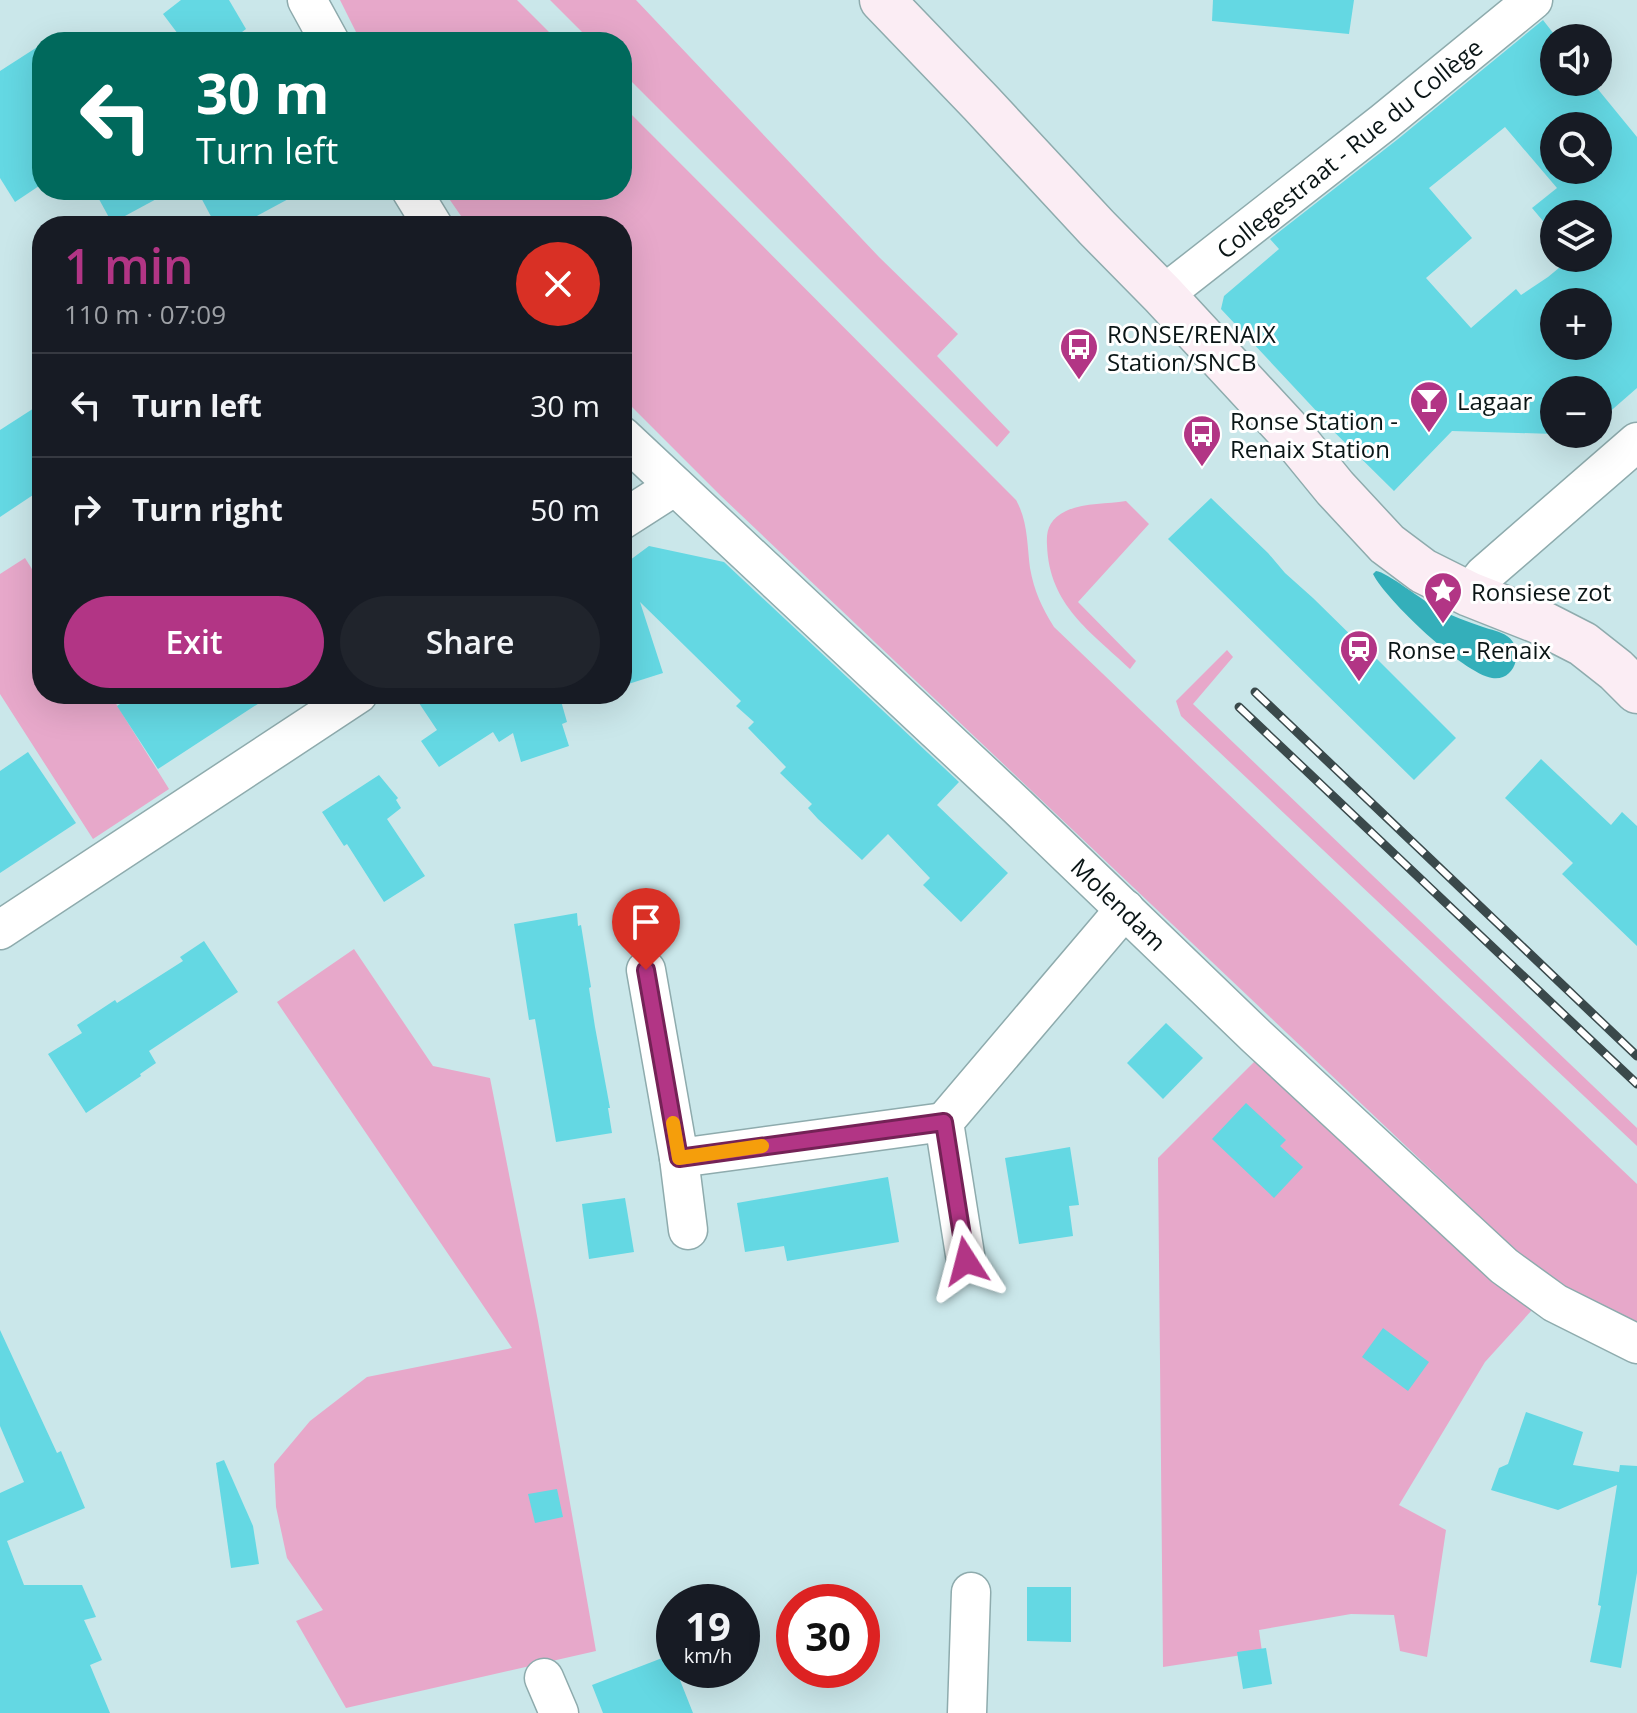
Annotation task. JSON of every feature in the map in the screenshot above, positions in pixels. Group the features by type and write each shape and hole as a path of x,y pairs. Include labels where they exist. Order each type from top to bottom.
{"street":[{"path":"307,0 325,32"},
{"path":"882,0 1163,295 1286,428 1335,488 1387,544 1423,571 1583,644 1637,691"},
{"name":"Collegestraat - Rue du Collège","path":"1163,295 1384,122 1533,0"},
{"path":"1469,594 1484,575 1637,442"},
{"name":"Molendam","path":"632,445 1257,1037 1504,1266 1555,1303 1637,1344"},
{"path":"632,514 675,486"},
{"path":"0,930 343,704"},
{"path":"679,1158 944,1122 1125,909"},
{"path":"646,970 679,1158 688,1230"},
{"path":"944,1122 966,1261"},
{"path":"967,1713 971,1592"},
{"path":"544,1678 559,1713"}],"shaded area":[{"path":"340,0 517,0 549,32 356,32"},
{"path":"550,0 636,0 879,257 958,334 937,356 1010,432 997,447 632,82 632,32 582,32"},
{"path":"632,115 1016,500 1025,525 1034,584 1054,627 1637,1184 1637,1323 1544,1277 721,496 632,407 632,216 461,216 450,200 632,200"},
{"path":"1126,501 1149,524 1078,602 1136,661 1130,669 1087,629 1064,601 1055,584 1047,545 1050,525 1066,511 1087,505"},
{"path":"25,558 32,569 32,704 116,704 169,789 93,839 0,694 0,574"},
{"path":"1227,650 1233,657 1193,704 1637,1128 1637,1146 1181,716 1176,701"},
{"path":"354,949 433,1066 490,1078 538,1321 596,1651 346,1708 296,1621 323,1610 287,1558 276,1507 274,1464 310,1421 367,1377 512,1348 277,1002"},
{"path":"1264,1052 1532,1310 1485,1362 1399,1505 1446,1530 1427,1657 1400,1651 1394,1615 1351,1614 1259,1630 1262,1652 1163,1667 1158,1158"}],"water":[{"path":"1376,571 1438,609 1507,636 1516,648 1512,670 1500,678 1492,678 1445,650 1393,601 1373,574"}],"building":[{"path":"181,0 229,0 246,29 242,32 176,32 163,14"},
{"path":"1213,0 1354,0 1349,34 1212,21"},
{"path":"1543,20 1546,24 1540,24 1540,96 1603,96 1637,137 1637,388 1612,410 1612,376 1540,376 1540,434 1452,431 1394,491 1319,417 1221,309 1224,296 1279,249 1270,239","holes":["1540,112 1612,112 1612,184 1554,184 1557,188 1542,200 1612,200 1612,272 1554,272 1521,295 1516,289 1471,328 1426,278 1472,238 1429,188 1505,127 1540,168"]},
{"path":"32,50 32,191 15,202 0,178 0,71"},
{"path":"99,200 155,200 125,216 108,216"},
{"path":"202,200 286,200 257,216 211,216"},
{"path":"1540,202 1540,217 1532,208"},
{"path":"32,409 32,496 0,517 0,430"},
{"path":"1211,498 1456,738 1414,780 1168,539"},
{"path":"649,546 724,562 959,782 937,805 1008,873 961,922 923,885 930,878 888,834 862,860 818,819 808,808 812,804 780,773 786,767 748,728 754,722 736,706 741,701 640,602 663,673 632,683 632,559"},
{"path":"120,704 258,704 158,769 117,706"},
{"path":"420,704 562,704 567,722 562,724 569,746 521,762 513,733 499,742 493,732 439,767 421,741 437,730"},
{"path":"28,752 76,823 0,873 0,771"},
{"path":"1541,759 1611,825 1622,812 1637,826 1637,946 1562,874 1573,863 1505,798"},
{"path":"379,775 398,798 396,800 401,808 387,819 425,876 384,902 347,844 344,846 322,812"},
{"path":"577,913 612,1133 556,1142 535,1019 529,1020 514,924"},
{"path":"204,941 238,992 149,1051 156,1063 86,1113 48,1054 82,1033 77,1025 183,961 180,957"},
{"path":"1166,1023 1203,1058 1163,1099 1127,1063"},
{"path":"1246,1103 1286,1140 1280,1146 1303,1167 1274,1198 1212,1139"},
{"path":"1070,1147 1079,1205 1069,1206 1073,1236 1019,1244 1005,1158"},
{"path":"888,1177 899,1242 787,1261 784,1246 745,1252 737,1203"},
{"path":"625,1198 634,1252 589,1259 582,1204"},
{"path":"1383,1328 1429,1362 1408,1391 1362,1357"},
{"path":"0,1330 57,1453 61,1451 85,1508 7,1541 24,1585 82,1585 96,1617 84,1620 102,1660 90,1665 110,1713 0,1713 0,1493 24,1482 0,1426"},
{"path":"1526,1412 1583,1432 1573,1465 1619,1472 1620,1465 1637,1466 1637,1573 1621,1668 1590,1662 1601,1606 1598,1605 1617,1485 1558,1510 1491,1490 1499,1468 1508,1464"},
{"path":"224,1460 253,1526 259,1564 231,1568 216,1463"},
{"path":"557,1489 563,1517 535,1523 528,1494"},
{"path":"1027,1587 1071,1587 1071,1642 1027,1641"},
{"path":"1266,1648 1272,1684 1243,1689 1237,1652"},
{"path":"656,1660 656,1688 683,1688 693,1713 603,1713 592,1685"}],"railway":[{"path":"1255,692 1637,1056"},
{"path":"1239,707 1637,1084"}],"slow traffic":[{"path":"673,1123 679,1158 762,1146"}],"place":[{"name":"RONSE/RENAIX Station/SNCB","path":"1079,381"},
{"name":"Lagaar","path":"1429,434"},
{"name":"Ronse Station - Renaix Station","path":"1202,468"},
{"name":"Ronsiese zot","path":"1443,625"},
{"name":"Ronse - Renaix","path":"1359,683"}],"route":[{"path":"646,970 679,1158 944,1122 966,1261"}]}
